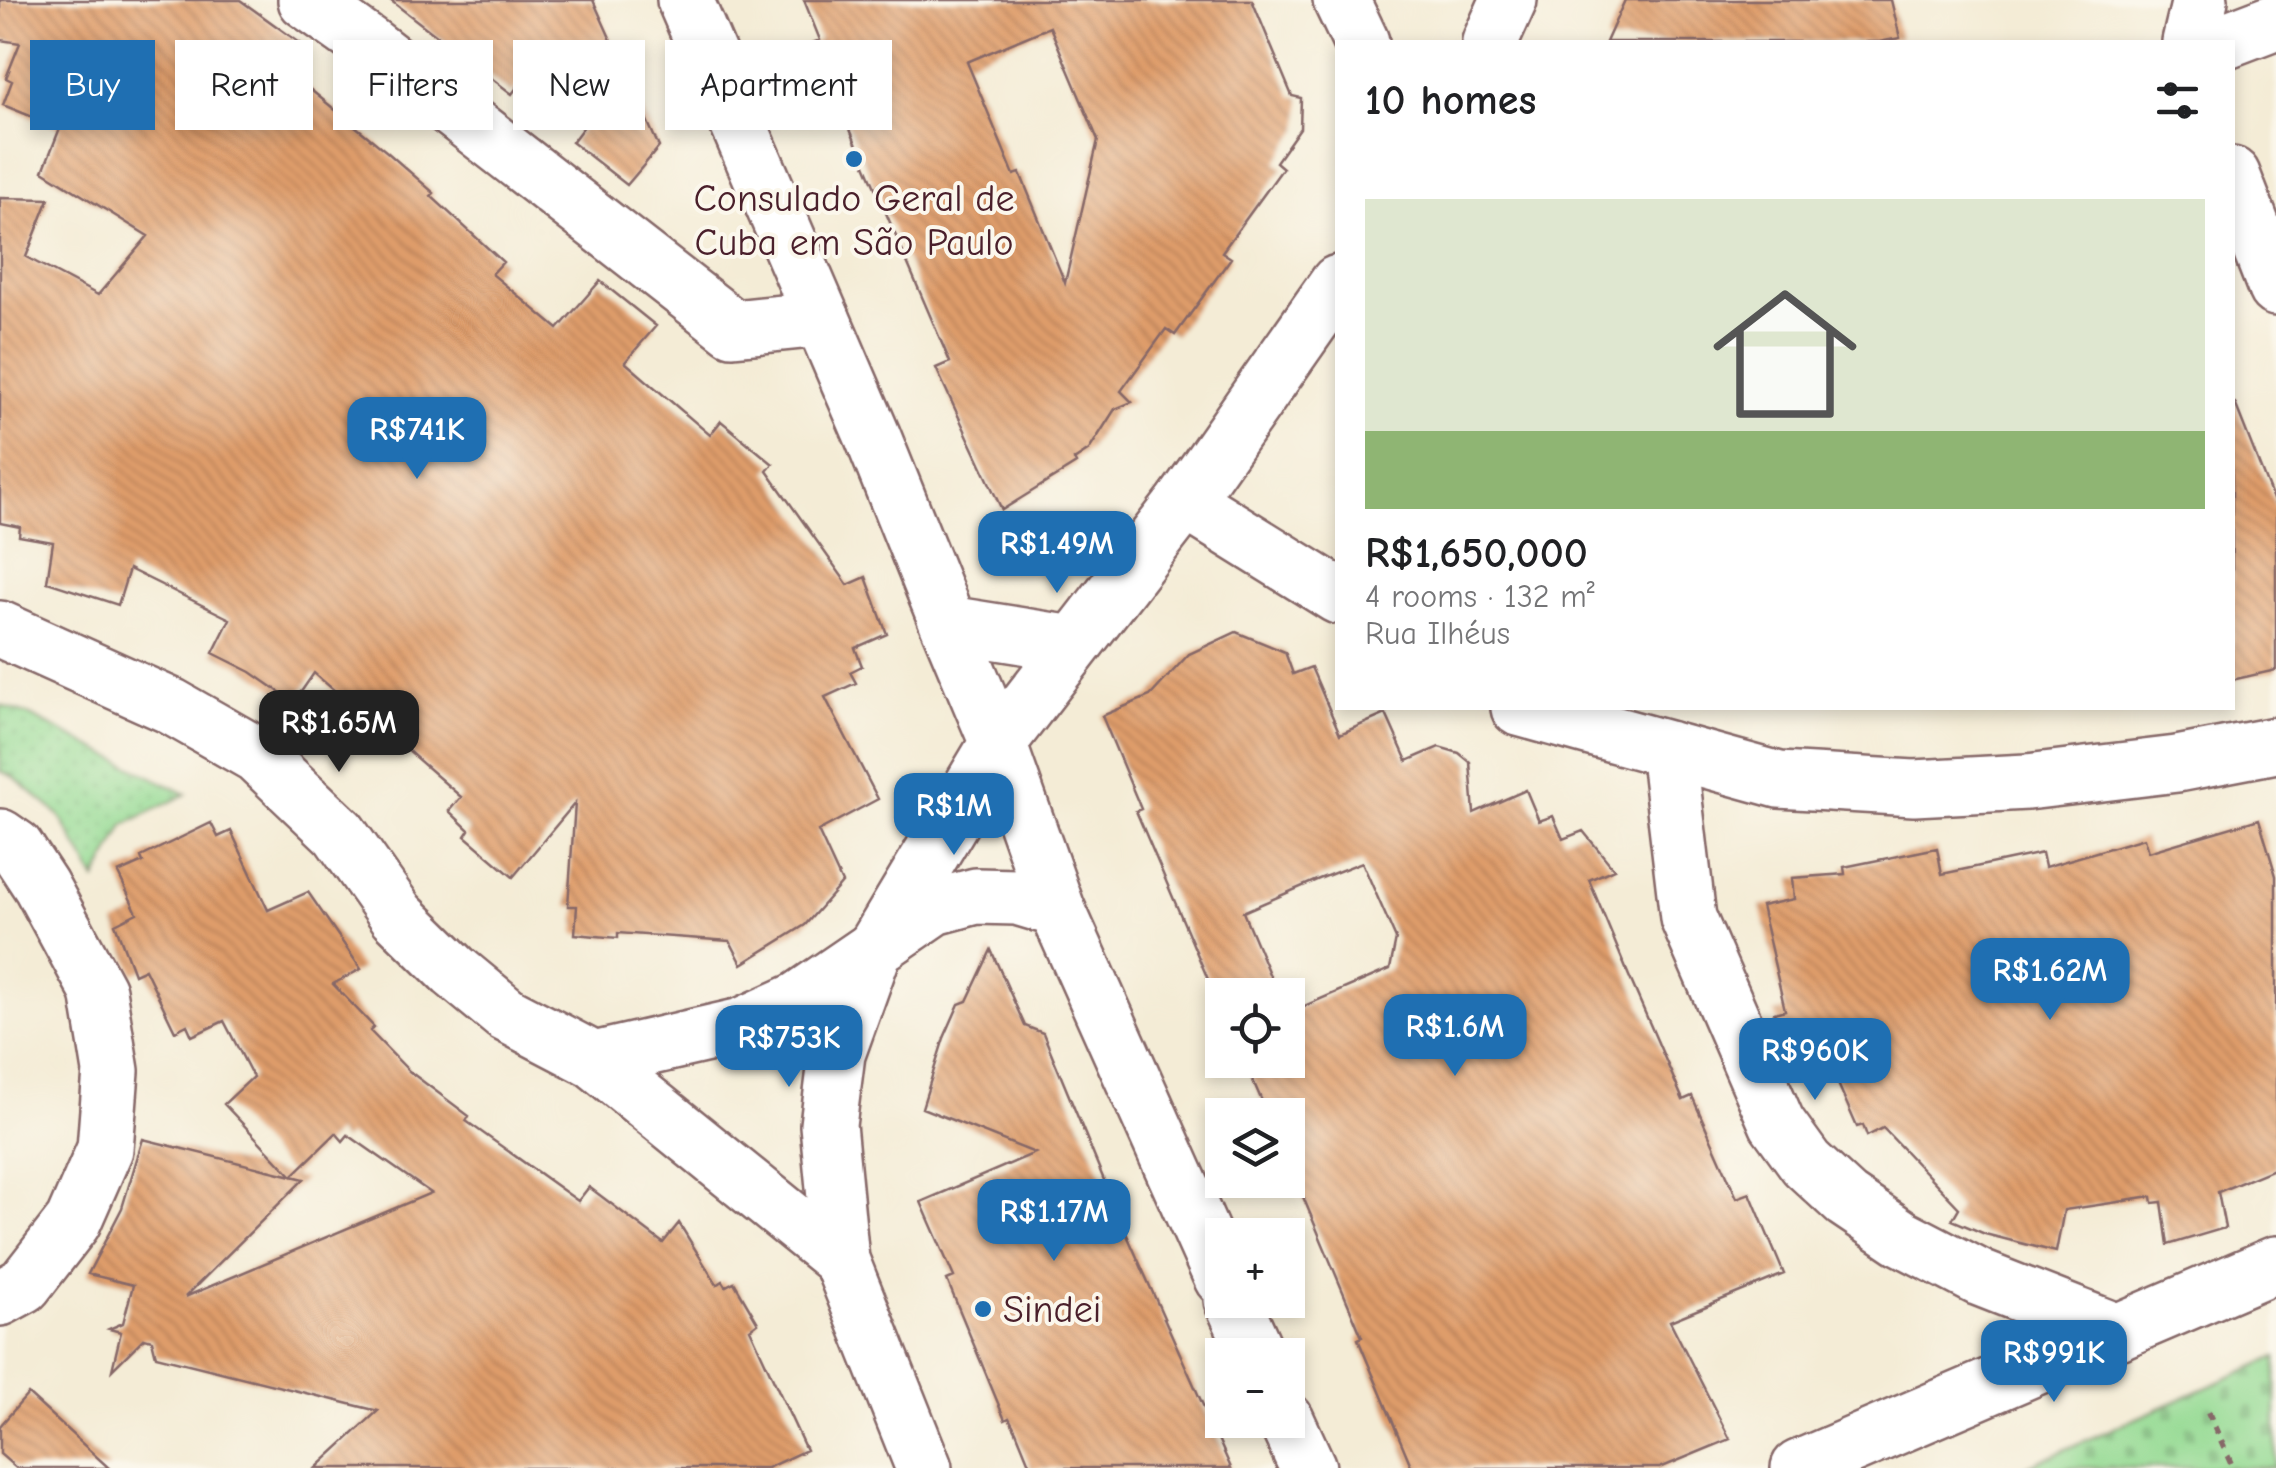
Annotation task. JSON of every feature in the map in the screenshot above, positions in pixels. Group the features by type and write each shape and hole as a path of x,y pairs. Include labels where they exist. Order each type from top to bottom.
{"street":[{"path":"306,0 733,328 822,320"},
{"path":"685,0 872,435 998,742 1057,909 1205,1240"},
{"path":"1341,0 1360,40"},
{"path":"1491,40 1510,0"},
{"path":"2190,40 2200,0"},
{"path":"2226,40 2276,21"},
{"path":"2235,183 2276,288"},
{"path":"924,1468 841,1260 828,1125 836,1054 874,948 998,742 1184,501 1335,287"},
{"path":"1184,501 1335,594"},
{"path":"948,624 1073,644"},
{"path":"0,630 171,706 256,755 338,833 397,915 454,972 506,1014 594,1060 841,1260"},
{"path":"1526,710 1780,780 1914,788 2026,782 2121,771 2276,745"},
{"path":"1668,749 1688,918 1777,1122 1806,1162 1846,1200 1901,1238 1980,1278 2118,1332"},
{"path":"0,837 16,848 42,886 98,991 111,1071 105,1148 74,1222 24,1285 0,1298"},
{"path":"594,1060 742,1026 798,1000 935,907 976,896 1018,896 1057,909"},
{"path":"1798,1468 2276,1264"},
{"path":"1294,1438 1308,1468"}],"path":[{"path":"2208,1412 2233,1468"}],"green space":[{"path":"0,705 26,714 186,794 124,825 96,880 59,815 12,776 0,771"},
{"path":"2276,1357 2276,1468 2023,1468"}],"building":[{"path":"0,0 240,0 296,40 175,40 175,130 313,130 313,92 333,108 333,130 360,130 434,193 431,196 503,262 492,274 558,329 600,281 656,326 625,362 710,435 721,421 773,464 767,471 848,585 866,577 887,634 855,648 862,666 850,672 856,683 825,697 878,799 818,831 842,883 805,925 742,964 730,941 575,934 577,906 568,906 575,803 513,877 465,836 469,830 449,811 461,797 314,673 294,702 251,672 213,653 230,619 129,569 118,605 47,582 53,542 19,536 20,527 0,523 0,198 49,199 26,257 98,295 148,236 43,171 59,130 155,130 155,40 30,40 30,116 3,105 12,81 6,78 20,43 0,40"},
{"path":"390,0 593,0 611,40 513,40 512,94 493,79 493,40 442,40"},
{"path":"804,0 1252,0 1292,96 1301,98 1300,128 1276,162 1283,168 1222,252 1231,258 1175,335 1166,329 1121,391 1132,402 1115,409 1089,450 1074,460 1076,464 1002,510 936,368 950,362 850,130 892,130 892,40 820,40","holes":["1050,27 1098,140 1065,283 1020,173 1014,175 967,62"]},
{"path":"1625,0 1891,0 1900,38 1890,40 1607,40"},
{"path":"645,116 659,147 627,185 572,142 581,130 645,130"},
{"path":"2235,403 2276,507 2276,670 2235,679"},
{"path":"1236,632 1285,652 1293,674 1311,667 1340,734 1386,714 1407,761 1439,747 1459,753 1470,762 1474,813 1526,790 1539,821 1553,816 1563,839 1583,831 1614,869 1589,880 1629,976 1683,1100 1692,1096 1737,1198 1750,1193 1784,1274 1670,1321 1730,1439 1660,1468 1412,1468 1304,1198 1305,1098 1261,1098 1252,1078 1305,1078 1305,1006 1390,969 1396,939 1362,862 1243,912 1271,978 1207,978 1136,811 1141,809 1102,716 1150,696 1189,654"},
{"path":"2259,819 2276,876 2276,1168 2218,1192 2225,1228 2168,1245 2162,1202 2153,1203 2152,1197 2064,1210 2056,1252 1985,1234 1952,1220 1959,1208 1883,1128 1867,1136 1863,1125 1857,1127 1825,1054 1798,1066 1774,1013 1785,1010 1761,906 1794,899 1792,878 1845,874 1844,867 1937,848 1942,874 2042,853 2045,867 2144,838 2148,852"},
{"path":"211,823 218,837 231,831 268,910 308,892 361,969 333,984 374,1027 370,1031 409,1071 469,1116 466,1121 578,1201 589,1187 663,1243 679,1223 717,1285 734,1282 758,1323 750,1329 806,1450 767,1468 316,1468 378,1411 156,1356 152,1340 144,1338 112,1370 121,1332 109,1329 123,1323 133,1285 88,1274 122,1208 143,1139 304,1179 185,1297 431,1193 348,1135 343,1141 336,1133 292,1176 224,1104 253,1077 224,1021 192,1036 187,1025 175,1031 145,969 134,974 115,924 137,913 118,873 143,862 141,857"},
{"path":"991,950 1025,1026 1043,1033 1205,1410 1205,1438 1218,1438 1231,1468 1031,1468 1009,1418 1005,1420 947,1280 954,1277 921,1202 1035,1153 922,1108 944,1038 959,1004 967,1001"},
{"path":"28,1394 109,1468 16,1468 0,1454 0,1426"}],"place":[{"name":"Consulado Geral de Cuba em São Paulo","path":"854,159"},
{"name":"Sindei","path":"983,1309"}]}
